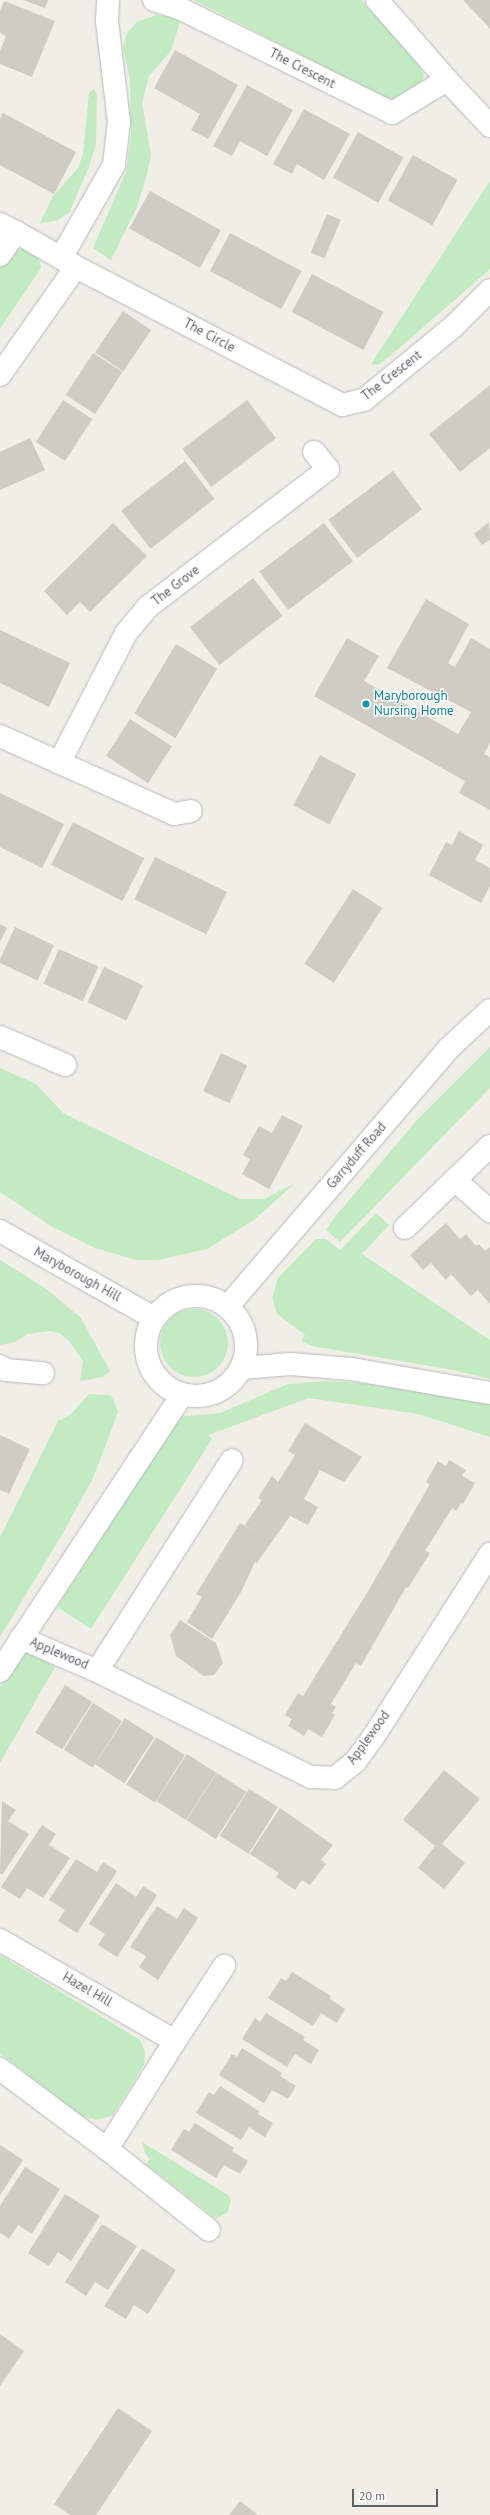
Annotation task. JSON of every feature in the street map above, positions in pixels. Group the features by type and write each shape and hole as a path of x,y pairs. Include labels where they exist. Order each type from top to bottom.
{"street":[{"path":"0,375 69,262 114,164 119,122 107,21 108,0"},
{"name":"The Crescent","path":"154,0 181,9 392,113 447,80"},
{"path":"377,0 447,80 490,126"},
{"name":"The Circle","path":"0,255 8,228 69,262 342,405"},
{"name":"The Crescent","path":"342,405 364,400 453,327 490,290"},
{"name":"The Grove","path":"60,763 126,633 149,606 328,469 314,452"},
{"path":"0,736 174,814 191,811"},
{"name":"Garryduff Road","path":"228,1306 448,1049 490,1010"},
{"path":"0,1037 65,1065"},
{"path":"405,1228 490,1146"},
{"path":"455,1180 490,1211"},
{"name":"Maryborough Hill","path":"0,1231 154,1318"},
{"path":"180,1297 213,1297 228,1306 239,1318 246,1334 247,1352 242,1368 232,1382 217,1392 200,1396 182,1395 164,1384 156,1377 148,1363 145,1348 147,1332 154,1318 166,1306 180,1297"},
{"path":"242,1368 291,1364 351,1369 490,1393"},
{"path":"0,1366 6,1370 43,1373"},
{"path":"0,1671 182,1395"},
{"name":"Applewood","path":"97,1671 232,1460"},
{"name":"Applewood","path":"21,1638 97,1671 311,1777 336,1778 354,1762 374,1736 490,1554"},
{"name":"Hazel Hill","path":"0,1940 174,2041"},
{"path":"107,2149 174,2041 224,1966"},
{"path":"0,2069 107,2149 209,2230"}],"green space":[{"path":"194,0 361,0 416,61 424,75 421,87 402,102 384,97"},
{"path":"156,15 169,16 180,22 171,51 149,76 142,103 151,155 137,207 111,260 93,248 126,172 131,137 130,79 123,48 127,33 137,22"},
{"path":"94,89 97,94 96,145 88,169 69,213 56,221 40,223 53,196 78,168 83,154 89,92"},
{"path":"490,181 490,269 396,351 378,365 371,364"},
{"path":"24,248 39,259 41,268 0,329 0,268 9,255"},
{"path":"490,1047 490,1088 340,1242 326,1230 334,1218 417,1120"},
{"path":"0,1068 36,1084 63,1113 240,1199 264,1199 295,1183 254,1220 207,1249 158,1260 136,1260 95,1248 49,1225 0,1192"},
{"path":"376,1213 389,1225 362,1254 490,1340 490,1379 448,1369 312,1346 301,1341 305,1335 277,1314 272,1298 278,1278 316,1239 326,1239 340,1250"},
{"path":"0,1260 45,1288 81,1318 110,1371 103,1377 80,1381 83,1361 69,1341 59,1333 49,1331 28,1334 15,1342 0,1345"},
{"path":"194,1309 207,1312 218,1319 225,1330 228,1343 225,1356 218,1367 207,1374 194,1377 181,1374 170,1367 163,1356 160,1343 163,1330 170,1319 181,1312"},
{"path":"324,1381 362,1383 490,1402 490,1437 418,1414 309,1398 208,1435 212,1439 91,1629 57,1607 178,1417 220,1413 288,1384"},
{"path":"89,1394 111,1395 118,1411 110,1434 93,1478 63,1533 0,1637 0,1537 58,1421 70,1415"},
{"path":"23,1648 55,1667 0,1763 0,1687"},
{"path":"0,1955 140,2040 145,2052 144,2065 113,2115 97,2120 82,2116 0,2053"},
{"path":"142,2142 228,2195 231,2199 228,2212 216,2219 146,2164 150,2159 145,2153"}],"building":[{"path":"23,0 48,0 45,8"},
{"path":"463,0 490,0 490,29 484,22"},
{"path":"4,1 55,21 32,77 0,64 0,51 6,36 0,33 0,11"},
{"path":"175,50 238,85 208,139 191,130 200,114 154,88"},
{"path":"247,85 293,110 267,156 240,141 232,156 213,146"},
{"path":"304,109 350,134 324,180 297,164 292,174 273,164"},
{"path":"3,113 76,152 54,194 0,165 0,119"},
{"path":"358,132 403,157 378,203 333,177"},
{"path":"413,155 458,180 432,225 388,200"},
{"path":"150,191 221,230 200,268 129,229"},
{"path":"327,214 341,220 324,259 311,253"},
{"path":"230,233 302,271 281,309 210,271"},
{"path":"312,274 384,312 363,350 292,312"},
{"path":"123,311 151,330 123,371 95,352"},
{"path":"93,353 122,372 95,414 66,395"},
{"path":"490,385 490,448 460,472 429,434"},
{"path":"63,400 92,419 65,461 36,442"},
{"path":"247,400 276,438 211,487 182,449"},
{"path":"30,438 45,470 0,490 0,452"},
{"path":"185,461 215,499 151,549 121,511"},
{"path":"393,471 422,509 357,558 328,520"},
{"path":"489,522 490,540 482,545 474,534"},
{"path":"113,523 147,556 90,612 80,602 67,615 44,591"},
{"path":"324,523 353,561 288,610 259,572"},
{"path":"253,578 283,616 220,665 190,627"},
{"name":"Maryborough Nursing Home","path":"426,599 469,624 448,663 455,667 471,638 490,649 490,743 484,754 490,757 490,810 459,793 465,781 314,696 347,638 379,656 364,681 458,734 471,712 387,668"},
{"path":"0,630 70,663 49,707 0,683"},
{"path":"176,644 217,669 175,738 134,713"},
{"path":"130,719 172,746 148,783 106,756"},
{"path":"320,755 356,774 329,825 293,805"},
{"path":"0,793 64,824 42,868 0,847"},
{"path":"73,822 144,858 122,901 51,865"},
{"path":"459,831 483,845 475,860 490,868 490,886 481,903 429,875 446,842 452,845"},
{"path":"155,857 227,892 206,934 134,899"},
{"path":"353,889 382,908 334,983 305,964"},
{"path":"0,924 7,928 0,942"},
{"path":"15,927 54,945 37,981 0,963 0,959"},
{"path":"59,949 98,966 83,1001 44,984"},
{"path":"104,967 143,985 126,1021 88,1002"},
{"path":"221,1053 247,1065 230,1103 203,1091"},
{"path":"282,1115 303,1126 269,1189 242,1174 250,1159 243,1155 259,1126 272,1133"},
{"path":"446,1223 460,1239 466,1234 476,1246 479,1244 485,1251 490,1247 490,1304 478,1290 471,1296 451,1274 446,1280 431,1263 423,1270 410,1255"},
{"path":"305,1423 362,1457 344,1482 320,1470 304,1499 318,1507 308,1525 290,1516 257,1563 255,1562 241,1592 212,1639 187,1622 202,1597 196,1594 240,1523 254,1531 245,1525 262,1500 258,1498 272,1476 278,1482 295,1455 288,1451"},
{"path":"0,1435 30,1449 9,1494 0,1490"},
{"path":"449,1460 466,1470 462,1476 475,1483 463,1504 461,1503 456,1511 452,1508 425,1551 430,1553 408,1588 406,1587 361,1666 356,1663 331,1704 336,1707 332,1713 335,1715 322,1737 308,1729 304,1736 288,1726 292,1719 285,1715 298,1693 303,1696 367,1593 430,1484 426,1482 438,1461 446,1466"},
{"path":"180,1620 216,1643 223,1663 214,1675 204,1676 176,1656 170,1635"},
{"path":"65,1685 92,1702 62,1749 35,1732"},
{"path":"93,1703 122,1721 93,1768 64,1750"},
{"path":"125,1718 154,1737 124,1783 95,1764"},
{"path":"156,1737 185,1755 155,1803 126,1784"},
{"path":"187,1754 216,1773 186,1820 157,1801"},
{"path":"444,1770 480,1799 442,1844 465,1863 444,1889 418,1868 435,1846 403,1820"},
{"path":"217,1773 246,1792 216,1839 187,1820"},
{"path":"249,1789 278,1807 249,1854 220,1836"},
{"path":"2,1801 16,1810 8,1821 29,1834 2,1875 0,1873"},
{"path":"280,1808 333,1845 321,1860 326,1864 310,1885 302,1880 295,1890 276,1877 279,1873 250,1854"},
{"path":"42,1825 56,1834 49,1845 70,1858 43,1898 27,1888 20,1899 1,1887"},
{"path":"76,1859 97,1872 103,1862 117,1871 77,1933 58,1921 65,1910 49,1900"},
{"path":"116,1883 136,1897 143,1886 157,1895 117,1957 98,1945 105,1934 89,1924"},
{"path":"157,1906 177,1919 184,1908 198,1918 158,1980 139,1967 146,1956 130,1947"},
{"path":"292,1972 331,1996 330,1999 345,2009 337,2023 321,2013 313,2026 268,1998 281,1978 286,1981"},
{"path":"266,2013 305,2037 303,2040 319,2050 311,2064 295,2054 287,2067 242,2039 255,2018 260,2022"},
{"path":"242,2048 282,2073 280,2076 296,2086 288,2099 272,2090 264,2103 219,2075 232,2054 237,2057"},
{"path":"220,2086 259,2111 258,2114 273,2123 265,2137 249,2127 241,2140 196,2113 209,2092 214,2095"},
{"path":"195,2123 234,2148 232,2151 248,2161 240,2174 224,2165 216,2178 171,2150 184,2129 189,2132"},
{"path":"0,2145 23,2160 0,2195"},
{"path":"25,2167 60,2189 32,2234 18,2225 9,2239 0,2233 0,2206"},
{"path":"65,2194 100,2216 71,2261 58,2252 49,2266 28,2253"},
{"path":"102,2224 137,2246 108,2290 95,2282 86,2296 65,2282"},
{"path":"142,2248 176,2270 148,2314 134,2305 126,2319 104,2306"},
{"path":"0,2334 24,2351 0,2386"},
{"path":"118,2408 152,2431 96,2515 70,2515 54,2504"},
{"path":"240,2501 258,2515 229,2515"}],"place":[{"name":"Maryborough Nursing Home","path":"366,704"}]}
